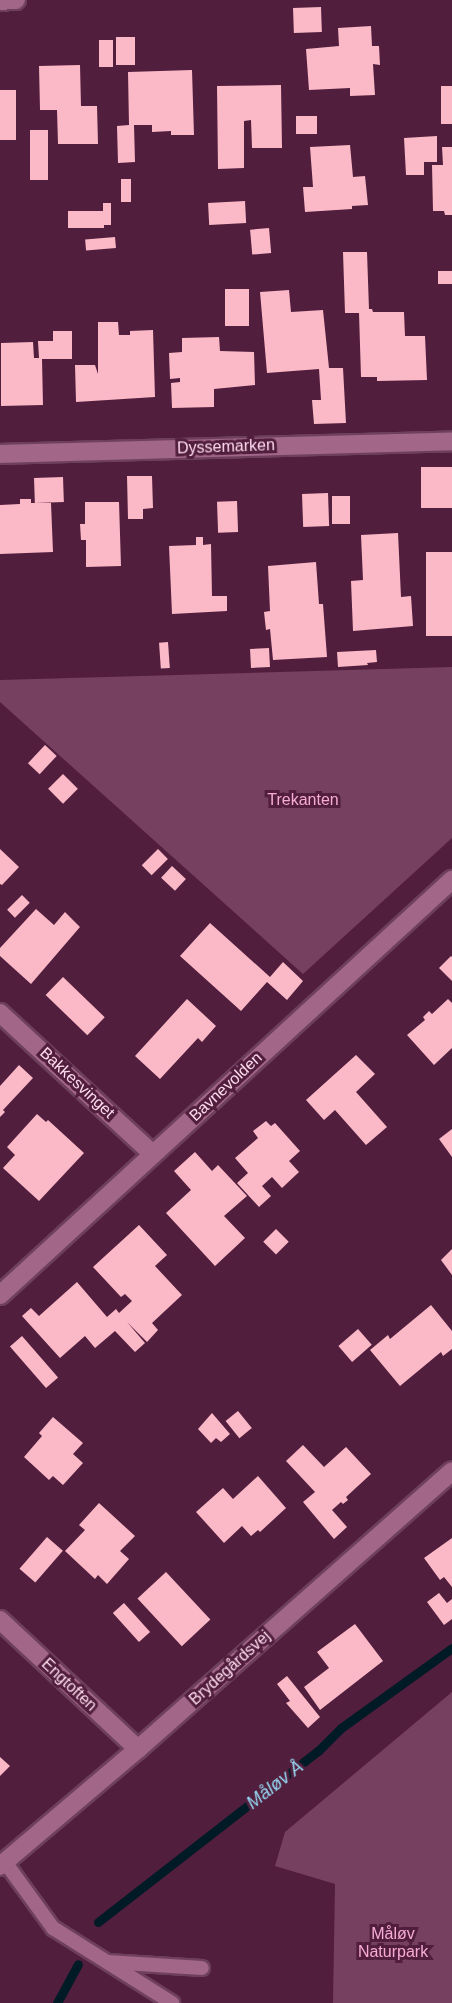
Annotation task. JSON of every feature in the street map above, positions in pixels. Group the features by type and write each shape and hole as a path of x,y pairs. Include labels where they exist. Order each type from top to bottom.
{"street":[{"path":"0,1 16,0"},
{"name":"Dyssemarken","path":"0,454 452,441"},
{"name":"Bavnevolden","path":"0,1295 452,880"},
{"name":"Bakkesvinget","path":"0,1013 153,1154"},
{"name":"Brydegårdsvej","path":"3,1864 138,1749 452,1471"},
{"name":"Engtoften","path":"0,1620 138,1749"}],"lane":[{"name":"Brydegårdsvej","path":"3,1864 53,1928 172,2003"},
{"path":"106,1962 202,1968"}],"green space":[{"name":"Trekanten","path":"452,667 452,838 303,974 0,702 0,680"},
{"name":"Måløv Naturpark","path":"452,1692 452,2003 333,2003 335,1884 275,1866 285,1832"}],"building":[{"path":"321,7 322,32 294,33 293,8"},
{"path":"371,26 372,46 379,46 380,65 373,64 375,95 350,96 350,88 309,90 306,49 339,46 338,28"},
{"path":"116,37 135,37 135,65 116,65"},
{"path":"99,40 113,40 113,67 99,67"},
{"path":"80,65 81,106 97,106 98,144 58,144 57,110 40,110 39,66"},
{"path":"192,70 194,135 171,135 171,131 152,132 152,125 134,125 135,162 118,163 117,126 129,125 128,72"},
{"path":"281,85 282,148 252,148 251,120 244,121 244,168 218,169 217,86"},
{"path":"441,86 452,86 452,124 441,124"},
{"path":"0,90 16,90 16,140 0,140"},
{"path":"296,116 317,116 317,134 296,134"},
{"path":"30,130 48,130 48,180 30,180"},
{"path":"437,136 437,162 424,162 424,175 406,175 404,138"},
{"path":"350,145 353,177 365,176 368,205 352,206 352,209 305,212 303,187 313,187 310,147"},
{"path":"442,147 452,147 452,215 445,215 444,211 433,211 432,165 443,165"},
{"path":"121,179 131,179 131,202 121,202"},
{"path":"245,201 246,223 209,225 208,203"},
{"path":"103,203 111,203 111,225 104,225 104,228 68,228 68,211 103,211"},
{"path":"269,228 271,253 252,255 250,230"},
{"path":"115,237 116,248 86,251 85,240"},
{"path":"343,252 367,252 369,309 373,312 404,312 405,336 425,336 427,380 377,381 377,377 361,377 359,313 345,313"},
{"path":"438,271 452,271 452,284 438,284"},
{"path":"225,289 249,289 249,326 225,326"},
{"path":"289,290 291,312 323,310 329,368 343,368 346,423 314,424 312,400 321,400 319,369 267,373 260,292"},
{"path":"98,322 118,322 119,335 130,335 130,331 153,330 155,397 76,402 75,365 95,365 98,374"},
{"path":"53,331 72,331 72,359 42,359 43,405 1,406 1,343 33,342 34,358 39,358 38,341 53,341"},
{"path":"219,337 220,351 254,352 255,385 214,389 214,407 172,408 171,383 180,382 180,378 170,379 169,353 182,352 182,338"},
{"path":"421,467 452,467 452,508 421,508"},
{"path":"127,476 152,476 153,508 143,509 143,519 128,519"},
{"path":"63,477 64,502 35,503 34,478"},
{"path":"328,493 329,526 303,527 302,494"},
{"path":"332,496 350,496 350,524 332,524"},
{"path":"20,499 31,499 31,503 51,503 53,552 0,554 0,505 20,504"},
{"path":"237,501 238,532 218,533 217,502"},
{"path":"85,502 119,502 121,566 86,567 86,540 81,540 80,524 85,524"},
{"path":"398,533 401,597 411,596 413,626 353,631 351,581 363,580 361,535"},
{"path":"196,537 203,537 203,545 211,544 212,596 227,596 227,611 172,614 169,546 196,545"},
{"path":"426,552 452,552 452,636 426,636"},
{"path":"316,562 319,604 323,604 327,657 273,660 270,629 266,630 264,612 270,611 268,566"},
{"path":"168,642 170,668 161,669 159,643"},
{"path":"269,648 270,667 251,668 250,649"},
{"path":"376,650 377,662 367,663 368,665 338,667 337,652"},
{"path":"45,745 57,756 40,774 28,763"},
{"path":"63,774 78,789 63,804 48,789"},
{"path":"0,849 19,867 2,885 0,884"},
{"path":"158,849 168,859 152,875 142,865"},
{"path":"172,866 186,879 175,891 161,878"},
{"path":"22,895 30,903 15,918 7,910"},
{"path":"36,909 54,925 65,912 80,927 31,984 0,956 0,948"},
{"path":"210,923 270,977 283,962 303,981 287,1000 267,982 241,1011 180,956"},
{"path":"452,957 452,981 439,968"},
{"path":"63,977 105,1017 87,1035 46,995"},
{"path":"187,999 216,1026 202,1042 198,1038 160,1079 135,1056"},
{"path":"448,999 452,1003 452,1048 434,1065 407,1035 425,1020 423,1017 429,1011 432,1014"},
{"path":"356,1055 375,1074 356,1092 387,1127 366,1145 335,1110 324,1120 306,1100"},
{"path":"19,1065 33,1078 3,1110 5,1112 0,1117 0,1086"},
{"path":"37,1114 46,1122 48,1120 84,1153 39,1201 3,1168 15,1155 7,1147"},
{"path":"266,1121 271,1126 275,1123 300,1151 289,1161 299,1172 282,1188 272,1177 262,1186 271,1196 259,1207 237,1183 248,1173 235,1158 258,1138 253,1131"},
{"path":"452,1129 452,1157 439,1139"},
{"path":"195,1152 212,1171 218,1165 247,1196 224,1216 245,1238 215,1266 166,1213 191,1190 174,1171"},
{"path":"139,1225 167,1255 155,1266 182,1295 152,1323 158,1330 147,1342 127,1322 145,1343 135,1352 115,1331 95,1348 85,1336 60,1358 22,1316 31,1308 39,1316 77,1282 107,1317 116,1309 119,1313 132,1301 125,1294 121,1297 93,1267"},
{"path":"276,1229 289,1242 276,1254 263,1242"},
{"path":"452,1249 452,1275 441,1260"},
{"path":"431,1305 452,1331 452,1349 443,1356 441,1352 400,1386 370,1350 388,1335 390,1339"},
{"path":"358,1329 372,1345 352,1362 338,1346"},
{"path":"22,1336 58,1378 46,1388 10,1346"},
{"path":"238,1411 252,1428 239,1438 226,1421"},
{"path":"212,1413 230,1434 221,1442 216,1438 211,1443 198,1429"},
{"path":"53,1417 83,1443 73,1454 83,1463 63,1485 53,1476 49,1480 24,1457 42,1436 39,1433"},
{"path":"303,1445 324,1467 346,1447 371,1474 346,1497 348,1500 343,1504 341,1502 332,1510 347,1527 334,1539 303,1502 315,1492 286,1461"},
{"path":"258,1476 286,1508 260,1532 258,1530 251,1536 242,1526 224,1543 196,1512 223,1488 233,1499"},
{"path":"99,1503 135,1536 120,1551 129,1559 107,1584 98,1575 95,1579 65,1551 85,1530 79,1525"},
{"path":"47,1537 63,1551 35,1582 19,1569"},
{"path":"452,1538 452,1587 444,1577 440,1580 424,1558"},
{"path":"166,1572 210,1620 182,1646 137,1599"},
{"path":"439,1593 447,1603 452,1599 452,1619 444,1625 427,1602"},
{"path":"124,1603 150,1632 139,1642 113,1613"},
{"path":"355,1624 383,1661 320,1710 304,1687 329,1668 317,1652"},
{"path":"287,1676 320,1717 308,1728 286,1703 290,1701 277,1684"},
{"path":"0,1757 10,1766 0,1776"}],"waterway":[{"name":"Måløv Å","path":"98,1922 318,1751 341,1728 452,1648"},
{"name":"Måløv Å","path":"57,2003 78,1964"}]}
